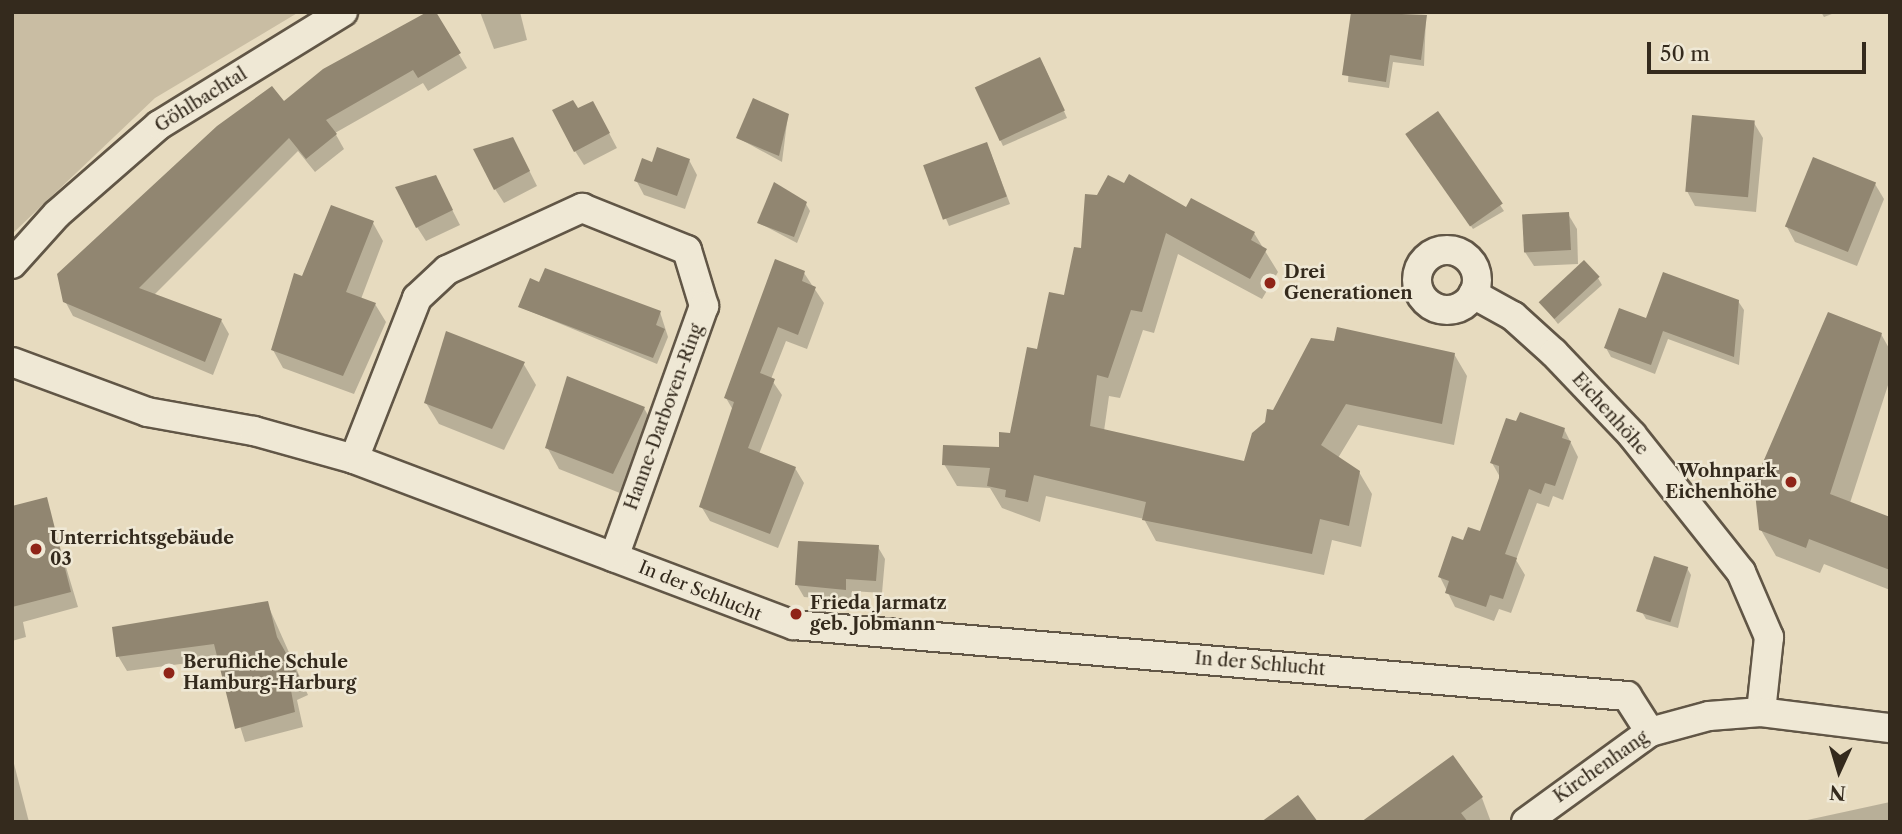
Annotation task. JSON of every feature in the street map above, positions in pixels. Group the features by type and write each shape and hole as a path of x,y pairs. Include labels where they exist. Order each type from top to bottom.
{"street":[{"name":"Göhlbachtal","path":"12,264 57,214 159,125 343,12"},
{"name":"Hanne-Darboven-Ring","path":"354,459 417,298 447,270 582,208 687,250 705,306 614,557"},
{"name":"Eichenhöhe","path":"1474,294 1513,316 1555,353 1632,435 1741,572 1769,637 1761,712"},
{"name":"In der Schlucht","path":"12,362 147,412 254,431 354,459 738,607 831,630 1627,695 1650,732"},
{"name":"Kirchenhang","path":"1526,822 1650,732 1709,716 1761,712 1890,728"}],"shaded area":[{"path":"12,12 299,12 155,98 12,234"}],"building":[{"path":"427,12 436,12 461,53 418,78 413,70 326,120 337,134 306,159 289,138 139,288 222,319 205,362 63,302 57,274 217,126 272,86 284,101 323,69"},
{"path":"1351,12 1427,15 1421,60 1390,55 1386,82 1342,75"},
{"path":"1040,57 1065,110 1000,141 975,87"},
{"path":"753,98 789,114 779,156 736,138"},
{"path":"573,100 578,108 593,101 610,133 574,152 552,110"},
{"path":"1438,111 1503,204 1470,227 1405,134"},
{"path":"1692,115 1755,120 1748,197 1685,192"},
{"path":"513,137 530,171 494,190 473,149"},
{"path":"987,142 1007,197 943,220 923,165"},
{"path":"657,147 690,159 677,196 634,181 642,158 652,162"},
{"path":"1813,157 1876,182 1848,252 1785,227"},
{"path":"1129,174 1186,207 1191,198 1255,232 1251,240 1267,249 1250,279 1166,233 1142,312 1131,310 1108,378 1097,375 1090,426 1244,461 1252,433 1265,422 1267,409 1273,410 1311,338 1334,341 1337,327 1455,353 1442,424 1346,404 1321,445 1360,471 1349,526 1320,519 1312,554 1142,520 1146,502 1034,475 1028,502 1005,497 1006,490 987,486 990,468 942,465 943,445 999,447 999,432 1010,433 1027,347 1037,349 1049,292 1064,295 1074,247 1081,248 1085,194 1097,195 1108,175 1124,183"},
{"path":"436,175 453,210 416,228 395,187"},
{"path":"774,182 807,202 794,237 757,223"},
{"path":"331,205 374,221 346,292 376,303 343,376 271,350 294,273 302,276"},
{"path":"1569,212 1571,250 1524,252 1522,214"},
{"path":"775,259 805,271 802,281 816,287 798,335 778,327 760,373 775,379 748,448 796,467 770,534 699,507 734,402 724,398"},
{"path":"1584,260 1600,277 1554,319 1539,302"},
{"path":"545,268 661,311 656,325 665,329 653,358 518,307 530,278 539,282"},
{"path":"1663,272 1739,300 1734,357 1663,331 1651,365 1604,348 1619,308 1646,318"},
{"name":"Wohnpark Eichenhöhe","path":"1828,312 1882,333 1830,494 1890,517 1890,570 1809,539 1806,548 1759,530 1754,483"},
{"path":"446,331 525,362 492,429 424,403"},
{"path":"567,376 645,407 613,474 545,448"},
{"path":"1520,412 1565,428 1562,438 1571,441 1555,486 1545,483 1541,494 1529,489 1505,554 1517,558 1503,599 1490,595 1486,607 1445,593 1449,581 1438,577 1452,536 1463,540 1468,527 1480,531 1499,478 1499,466 1490,463 1506,418 1516,421"},
{"name":"Unterrichtsgebäude 03","path":"47,497 71,592 12,607 12,506"},
{"path":"798,541 879,545 876,581 846,579 846,590 795,585"},
{"path":"1654,556 1688,567 1670,622 1636,611"},
{"path":"268,601 277,637 301,680 290,685 295,712 235,729 214,644 116,657 112,627"},
{"path":"1453,755 1483,797 1461,813 1468,822 1361,822"},
{"path":"1298,795 1318,822 1261,822"}],"place":[{"name":"Drei Generationen","path":"1270,283"},
{"name":"Wohnpark Eichenhöhe","path":"1791,482"},
{"name":"Unterrichtsgebäude 03","path":"36,549"},
{"name":"Frieda Jarmatz geb. Jobmann","path":"796,614"},
{"name":"Berufliche Schule Hamburg-Harburg","path":"169,673"}]}
